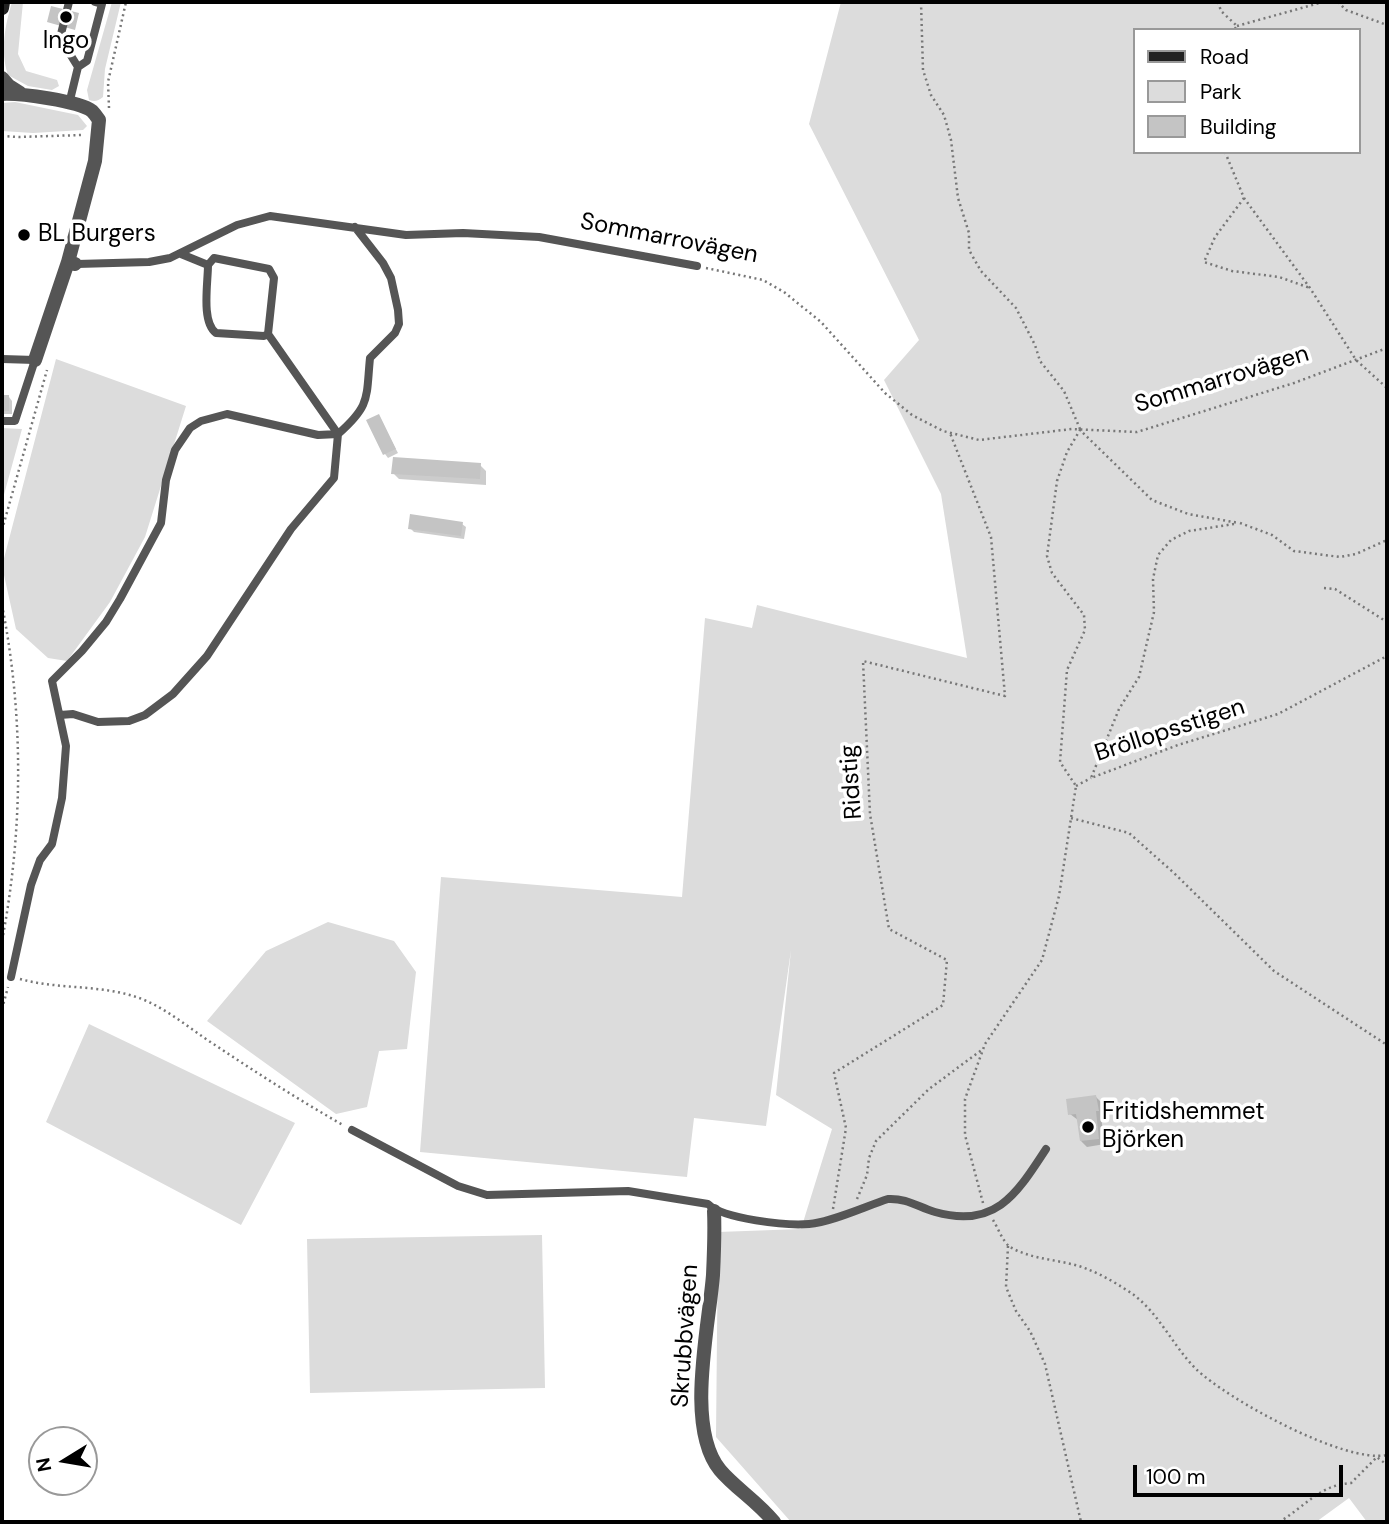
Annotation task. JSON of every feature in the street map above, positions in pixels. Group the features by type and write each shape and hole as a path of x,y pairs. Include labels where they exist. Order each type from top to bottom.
{"main road":[{"path":"2,8 3,2"}],"street":[{"path":"2,78 20,93"},
{"path":"2,94 20,93 69,104 91,110 99,120 95,161 72,263 41,362"},
{"name":"Skrubbvägen","path":"715,1211 713,1275 701,1403 708,1449 720,1470 761,1506 774,1522"}],"lane":[{"path":"69,2 60,38 78,67"},
{"path":"69,104 78,67 87,61 100,3"},
{"name":"Sommarrovägen","path":"72,263 149,262 181,254 237,225 270,216 405,235 463,233 539,237 697,266"},
{"path":"60,715 73,714 98,722 128,720 145,715 173,694 207,656 292,529 334,478 338,434 364,407 368,396 370,358 395,332 399,324 391,278 379,256 355,227"},
{"path":"181,254 208,265"},
{"path":"268,334 216,333 212,330 207,319 208,265 214,258 272,271 274,278 268,334 338,434"},
{"path":"2,359 41,362 15,421 2,421"},
{"path":"11,977 31,885 40,860 52,844 62,798 66,746 52,681 106,622 126,589 161,523 166,480 175,450 190,428 201,421 227,414 318,435 338,434"},
{"path":"352,1130 458,1186 487,1195 628,1191 708,1204 715,1211 763,1221 810,1224 888,1199 900,1198 932,1211 964,1218 989,1212 1004,1204 1015,1192 1046,1149"}],"path":[{"path":"921,2 923,70 931,95 944,115 951,140 958,198 969,233 969,250 981,271 1016,308 1040,361 1064,391 1080,430 1152,500 1188,514 1239,523"},
{"path":"1218,2 1221,11 1236,28 1323,2"},
{"path":"1338,2 1346,10 1387,25"},
{"path":"2,135 84,135"},
{"path":"1226,154 1244,198 1310,288 1356,360 1387,388"},
{"path":"1244,198 1215,237 1204,262 1232,271 1279,277 1310,288"},
{"name":"Sommarrovägen","path":"697,266 762,280 784,292 821,322 885,393 912,415 950,433 979,440 1080,430 1137,432 1189,418 1387,348"},
{"path":"2,530 41,362"},
{"path":"1080,430 1067,452 1057,481 1048,556 1052,573 1084,615 1085,630 1067,670 1060,762 1076,786 1059,896 1042,960 983,1049 965,1099 965,1135 983,1203 1008,1246 1006,1287 1045,1364 1081,1522"},
{"name":"Ridstig","path":"831,1217 838,1189 846,1128 834,1073 943,1005 947,960 889,929 870,814 863,661 1005,696 991,537 950,433"},
{"name":"Bröllopsstigen","path":"1091,778 1119,709 1139,677 1152,622 1155,598 1153,579 1158,555 1171,540 1189,531 1239,523 1272,535 1294,551 1339,556 1356,554 1387,540"},
{"path":"1324,588 1335,589 1387,622"},
{"path":"2,605 12,670 19,762 15,854 2,942"},
{"name":"Bröllopsstigen","path":"1091,778 1178,745 1278,714 1387,656"},
{"path":"1076,786 1091,778"},
{"path":"1070,818 1129,833 1174,873 1273,971 1387,1045"},
{"path":"2,1009 11,977 42,985 86,987 141,999 167,1011 269,1081 352,1130"},
{"path":"852,1211 867,1175 869,1158 876,1141 929,1089 983,1049"},
{"path":"1008,1246 1032,1256 1087,1269 1105,1278 1142,1303 1195,1368 1228,1393 1271,1419 1320,1441 1377,1457 1387,1465"},
{"path":"1279,1522 1297,1512 1319,1492 1338,1484 1351,1483 1377,1457 1387,1453"}],"green space":[{"path":"12,2 23,2 18,54 26,71 57,80 59,86 52,90 28,86 8,75 4,38"},
{"path":"112,2 121,2 105,69 103,97 91,101 87,90"},
{"path":"841,2 1387,2 1387,1522 1367,1522 1349,1498 1316,1522 791,1522 716,1437 718,1232 801,1229 832,1129 776,1095 791,950 766,1126 694,1118 687,1177 420,1152 441,877 682,897 705,618 752,628 757,605 967,658 941,494 884,380 919,340 809,124"},
{"path":"15,102 78,115 87,126 83,130 33,133 2,131 2,103"},
{"path":"56,359 186,406 145,537 110,602 67,661 48,658 16,629 2,566"},
{"path":"2,428 22,429 2,502"},
{"path":"328,922 394,941 416,972 407,1049 379,1051 367,1107 336,1114 207,1021 266,951"},
{"path":"89,1024 295,1123 241,1225 46,1122"},
{"path":"542,1235 545,1388 310,1393 307,1239"}],"building":[{"path":"51,6 79,13 75,30 47,22"},
{"path":"2,395 9,395 9,411 2,411"},
{"path":"379,414 396,449 383,455 366,420"},
{"path":"393,457 481,463 480,479 391,474"},
{"path":"410,514 463,522 461,536 408,529"},
{"name":"Fritidshemmet Björken","path":"1096,1095 1099,1139 1080,1141 1076,1114 1068,1115 1066,1099"}],"place":[{"name":"Ingo","path":"66,17"},
{"name":"BL Burgers","path":"24,235"},
{"name":"Fritidshemmet Björken","path":"1088,1127"}]}
